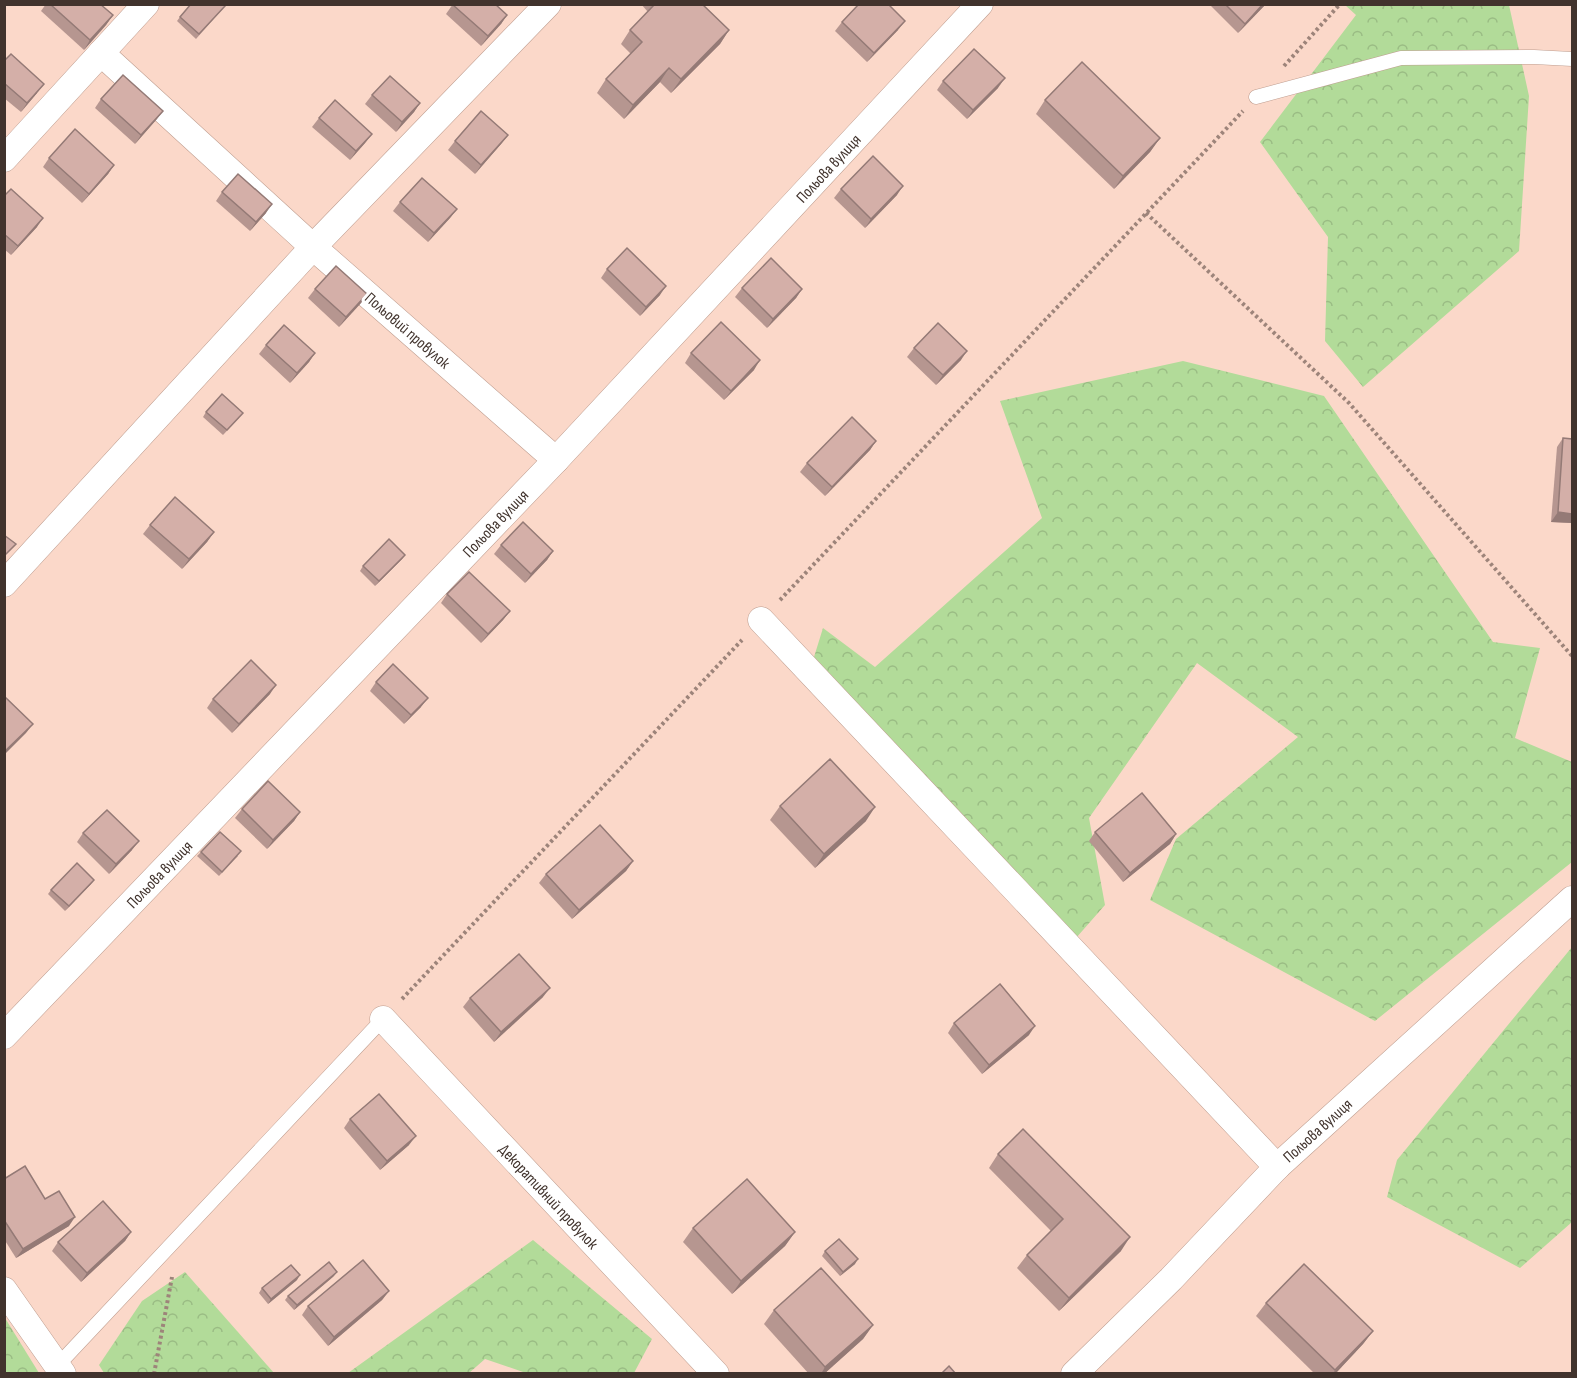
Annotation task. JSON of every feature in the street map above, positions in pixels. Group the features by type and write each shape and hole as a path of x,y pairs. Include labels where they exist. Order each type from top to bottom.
{"street":[{"path":"4,159 146,4"},
{"path":"4,584 314,247 548,4"},
{"name":"Польова вулиця","path":"4,1036 556,460 980,4"},
{"name":"Польовий провулок","path":"100,53 314,247 556,460"},
{"path":"761,620 1277,1167"},
{"name":"Польова вулиця","path":"1074,1374 1171,1279 1277,1167 1572,899"},
{"name":"Декоративний провулок","path":"383,1019 716,1374"},
{"path":"4,1290 60,1369"}],"lane":[{"path":"1256,97 1401,58 1572,59"},
{"path":"60,1369 180,1235 383,1019"}],"path":[{"path":"383,1019 1256,97 1340,4"},
{"path":"1146,213 1348,403 1572,656"},
{"path":"154,1374 180,1235"}],"green space":[{"path":"1345,5 1509,5 1529,96 1519,251 1363,387 1325,341 1328,237 1260,142 1356,15"},
{"path":"1183,361 1324,396 1493,642 1540,648 1515,738 1572,762 1572,862 1375,1021 1150,900 1176,839 1298,737 1197,663 1089,818 1105,905 1076,938 814,657 823,628 875,667 1042,518 1000,401"},
{"path":"1572,947 1572,1222 1520,1268 1387,1197 1397,1160"},
{"path":"533,1240 652,1339 634,1373 526,1373 485,1359 469,1373 348,1373"},
{"path":"185,1272 274,1373 104,1373 99,1365 142,1301"},
{"path":"5,1318 39,1373 5,1373"}],"building":[{"path":"50,4 100,4 113,15 90,40"},
{"path":"191,4 223,4 225,6 199,34 180,17"},
{"path":"453,4 495,4 507,15 488,36"},
{"path":"655,4 702,4 729,30 681,79 669,68 633,105 606,79 642,42 630,30"},
{"path":"859,4 888,4 905,21 874,53 842,22"},
{"path":"1225,4 1263,4 1245,24"},
{"path":"974,49 1005,78 973,110 943,81"},
{"path":"11,54 44,84 27,103 4,83 4,61"},
{"path":"1082,62 1160,138 1123,176 1045,100"},
{"path":"123,75 163,111 141,135 101,99"},
{"path":"390,76 420,103 402,122 372,95"},
{"path":"335,100 372,134 356,151 319,118"},
{"path":"481,111 508,135 481,165 455,141"},
{"path":"75,129 114,165 89,194 49,158"},
{"path":"873,156 903,186 871,219 841,189"},
{"path":"238,174 272,204 256,222 222,192"},
{"path":"422,178 457,209 434,233 400,202"},
{"path":"11,189 43,218 18,246 4,234 4,196"},
{"path":"627,248 666,286 646,307 607,269"},
{"path":"771,258 802,289 773,319 742,288"},
{"path":"336,266 367,294 346,317 315,289"},
{"path":"721,322 760,360 731,391 691,353"},
{"path":"938,323 967,351 943,375 914,348"},
{"path":"284,325 315,353 297,373 266,345"},
{"path":"222,394 243,413 227,430 206,412"},
{"path":"852,417 876,441 832,487 807,463"},
{"path":"1563,438 1572,439 1572,514 1558,512"},
{"path":"175,497 214,532 189,559 150,525"},
{"path":"523,522 553,551 531,574 501,545"},
{"path":"4,535 16,544 4,556"},
{"path":"389,539 405,555 379,581 363,566"},
{"path":"469,572 510,611 488,634 447,594"},
{"path":"251,660 276,685 239,724 213,699"},
{"path":"393,664 428,698 411,715 376,682"},
{"path":"4,696 33,724 4,752"},
{"path":"830,759 875,807 824,854 780,806"},
{"path":"268,781 300,812 273,840 242,809"},
{"path":"1142,793 1176,834 1130,873 1095,832"},
{"path":"107,810 139,841 116,864 83,833"},
{"path":"600,825 633,861 579,910 546,874"},
{"path":"220,832 241,851 222,872 201,852"},
{"path":"77,863 94,880 69,906 51,890"},
{"path":"519,954 550,988 501,1032 470,998"},
{"path":"1000,984 1035,1026 989,1065 954,1023"},
{"path":"379,1094 416,1136 387,1161 350,1119"},
{"path":"1023,1129 1130,1237 1069,1298 1027,1255 1063,1219 998,1154"},
{"path":"25,1166 45,1199 59,1191 75,1217 23,1249 4,1220 4,1179"},
{"path":"747,1179 795,1232 741,1281 693,1228"},
{"path":"103,1201 131,1232 87,1273 58,1242"},
{"path":"839,1239 858,1259 843,1272 825,1251"},
{"path":"363,1260 389,1291 334,1337 308,1306"},
{"path":"329,1262 337,1272 297,1305 288,1296"},
{"path":"1304,1264 1373,1331 1335,1370 1266,1303"},
{"path":"291,1265 300,1275 271,1299 262,1288"},
{"path":"821,1268 873,1325 825,1367 774,1310"},
{"path":"949,1366 956,1374 941,1374"}]}
